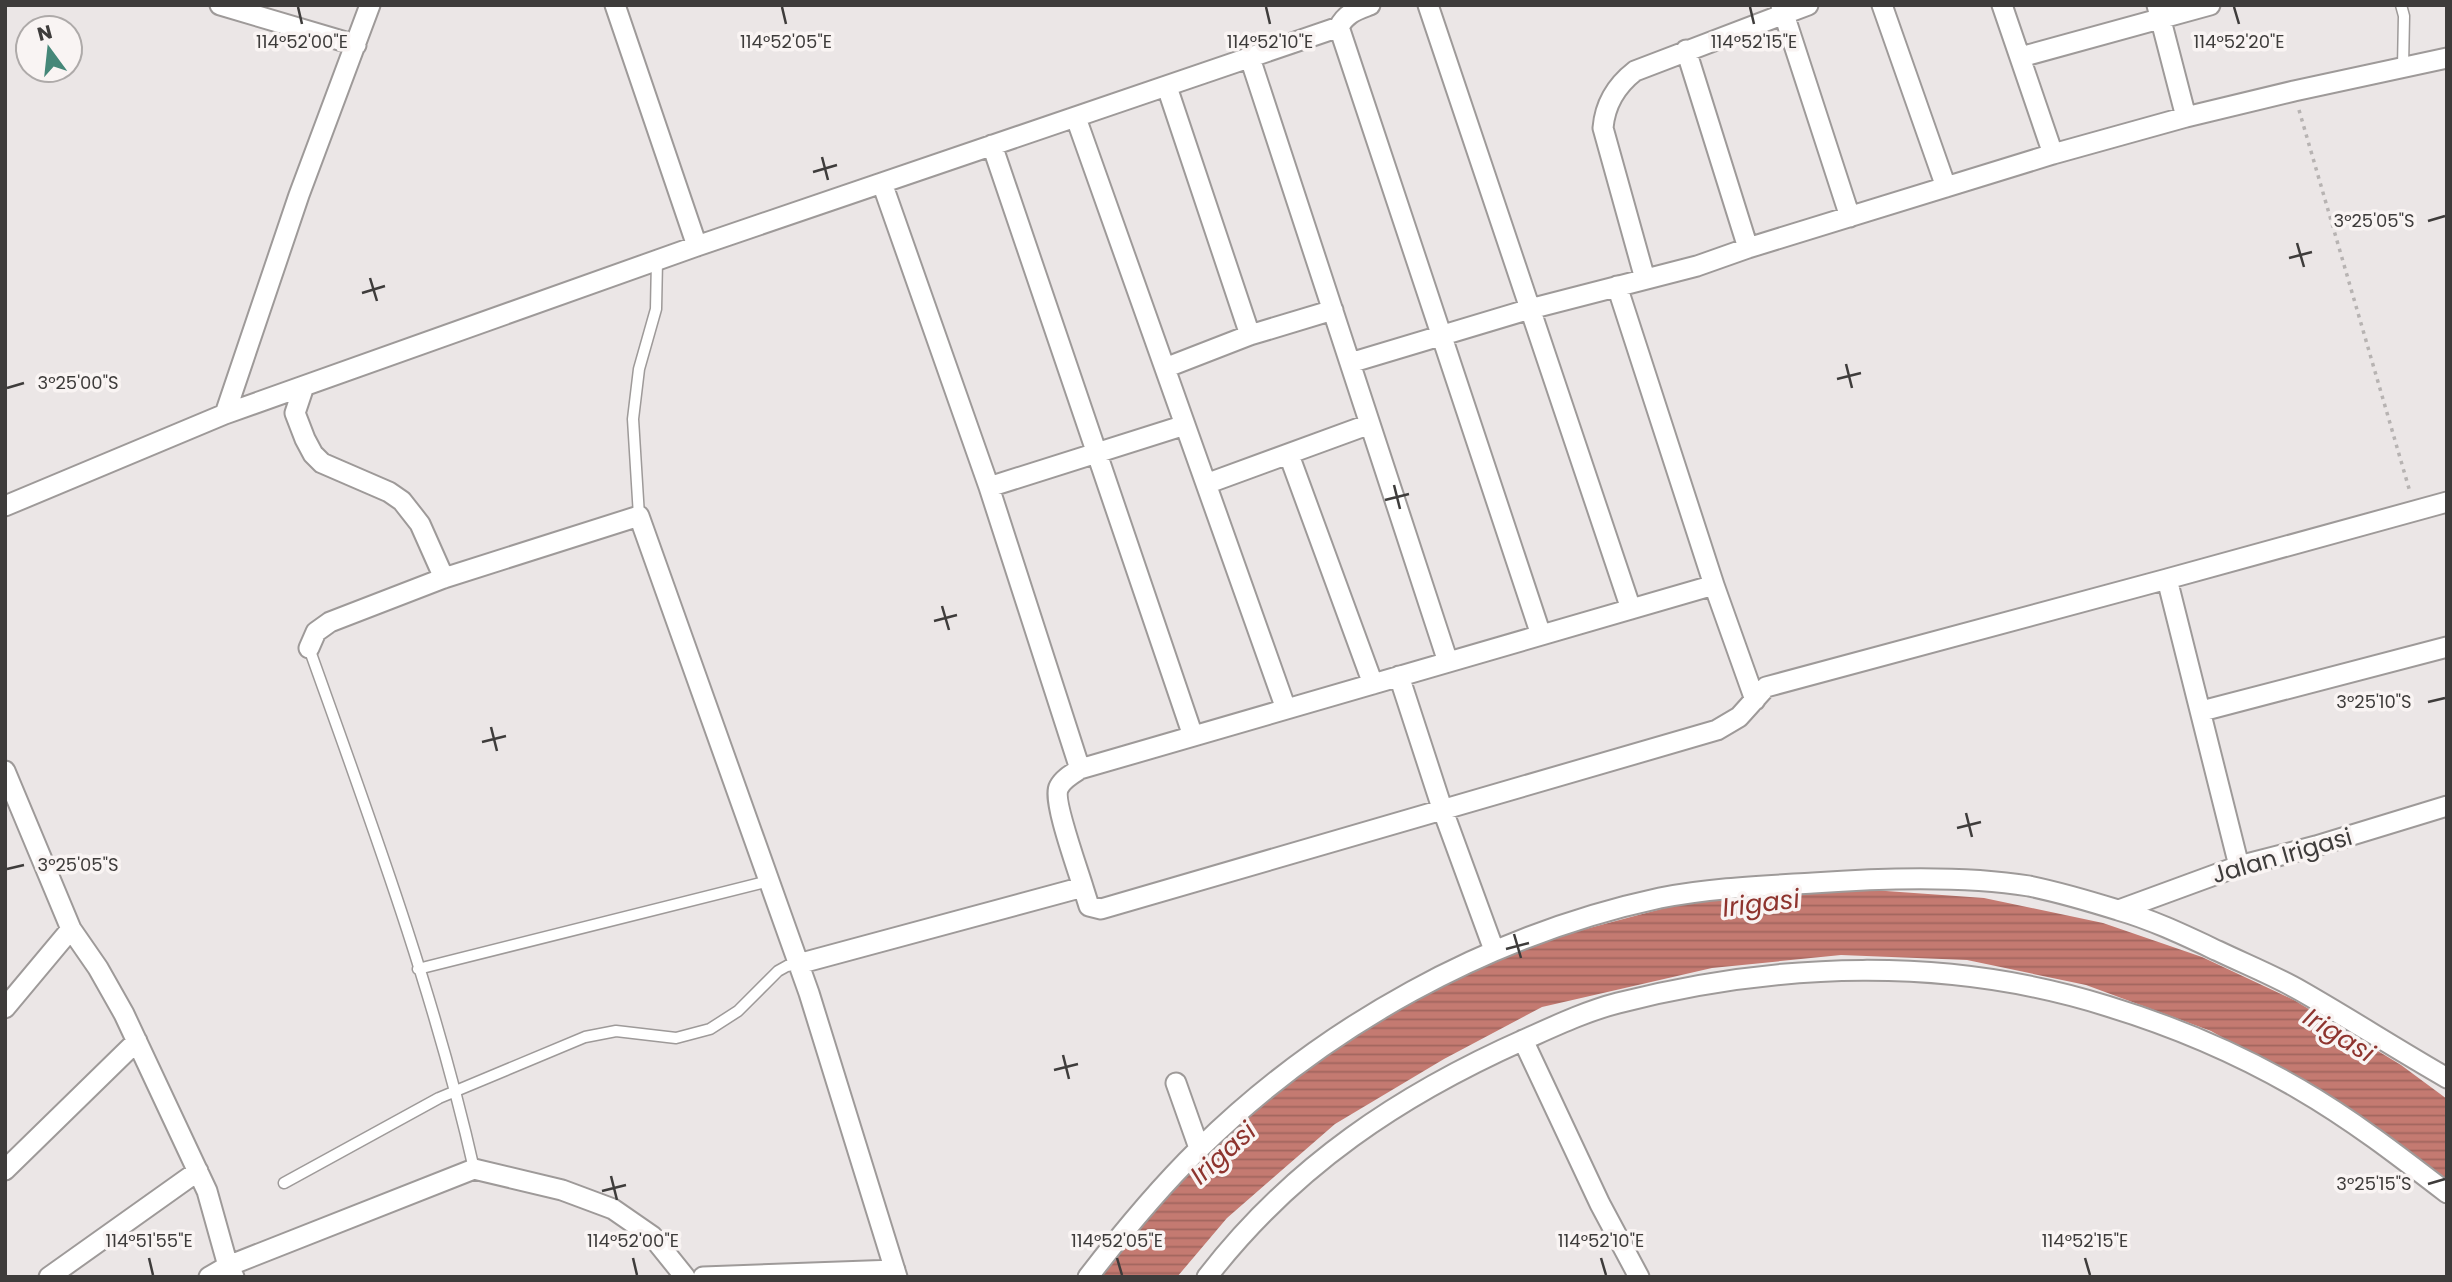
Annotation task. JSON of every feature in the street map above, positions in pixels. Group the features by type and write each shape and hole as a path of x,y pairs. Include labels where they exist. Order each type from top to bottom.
{"street":[{"path":"220,5 356,45"},
{"path":"225,414 299,195 370,5"},
{"path":"615,5 697,246"},
{"path":"5,506 225,414 697,246 1339,27 1344,18 1352,12 1370,5"},
{"path":"1428,5 1631,609"},
{"path":"1645,279 1603,128 1604,115 1611,100 1622,82 1636,71 1782,10 1808,5"},
{"path":"1882,5 1945,187"},
{"path":"2002,5 2053,154"},
{"path":"2021,57 2159,12 2210,5"},
{"path":"1782,10 1850,217"},
{"path":"2159,12 2186,117"},
{"path":"1339,27 1541,635"},
{"path":"1686,50 1748,248"},
{"path":"1250,58 1448,662"},
{"path":"1350,363 1530,309 1697,266 2053,154 2186,117 2447,58"},
{"path":"1167,87 1250,335"},
{"path":"1076,118 1286,709"},
{"path":"992,145 1193,736"},
{"path":"882,183 989,487 1080,769"},
{"path":"1617,286 1714,585 1755,700"},
{"path":"1165,368 1250,335 1333,310"},
{"path":"304,386 295,413 313,454 322,463 389,492 402,501 420,524 444,578"},
{"path":"1206,484 1370,424"},
{"path":"989,487 1185,425"},
{"path":"1289,455 1373,684"},
{"path":"1714,585 1080,769 1058,787 1057,793 1060,814 1089,906 1101,909 1717,730 1739,717 1766,687 2447,502"},
{"path":"309,648 316,632 330,622 444,578 639,516 798,964 896,1273 703,1277"},
{"path":"2167,579 2239,866"},
{"path":"2202,711 2447,647"},
{"path":"1399,676 1442,808 1494,950"},
{"path":"5,771 71,929 98,968 137,1041 198,1171 207,1191 231,1271"},
{"name":"Jalan Irigasi","path":"2119,910 2239,866 2316,846 2447,806"},
{"path":"1088,1277 1144,1208 1199,1148 1244,1107 1333,1038 1410,993 1494,950 1602,914 1662,898 1745,887 1937,878 2029,886 2119,910 2162,926 2300,990 2447,1078"},
{"path":"798,964 1083,887"},
{"path":"5,1008 71,929"},
{"path":"1207,1277 1273,1202 1323,1157 1425,1088 1491,1054 1616,1003 1775,974 1853,969 1938,972 2024,985 2105,1005 2172,1029 2239,1058 2310,1096 2387,1147 2447,1193"},
{"path":"1523,1040 1600,1204 1639,1277"},
{"path":"5,1170 137,1041"},
{"path":"1175,1083 1199,1148"},
{"path":"209,1277 231,1271 474,1169 562,1190 613,1209 652,1236 685,1277"},
{"path":"48,1277 198,1171"}],"lane":[{"path":"2401,5 2404,16 2403,67"},
{"path":"639,516 633,419 639,369 656,309 657,260"},
{"path":"309,648 378,842 457,1091 474,1169"},
{"path":"418,969 769,881"},
{"path":"284,1183 439,1098 585,1037 617,1031 676,1038 710,1029 738,1011 778,971 788,965 798,964"}],"path":[{"path":"2294,91 2415,511"}],"water":[{"name":"Irigasi","path":"1844,888 1984,898 2103,923 2202,957 2294,1000 2401,1065 2447,1099 2447,1184 2334,1101 2211,1031 2086,985 1967,960 1841,955 1712,968 1542,1007 1444,1059 1335,1124 1227,1218 1177,1277 1093,1277 1195,1157 1284,1080 1432,987 1544,940 1680,904"}]}
